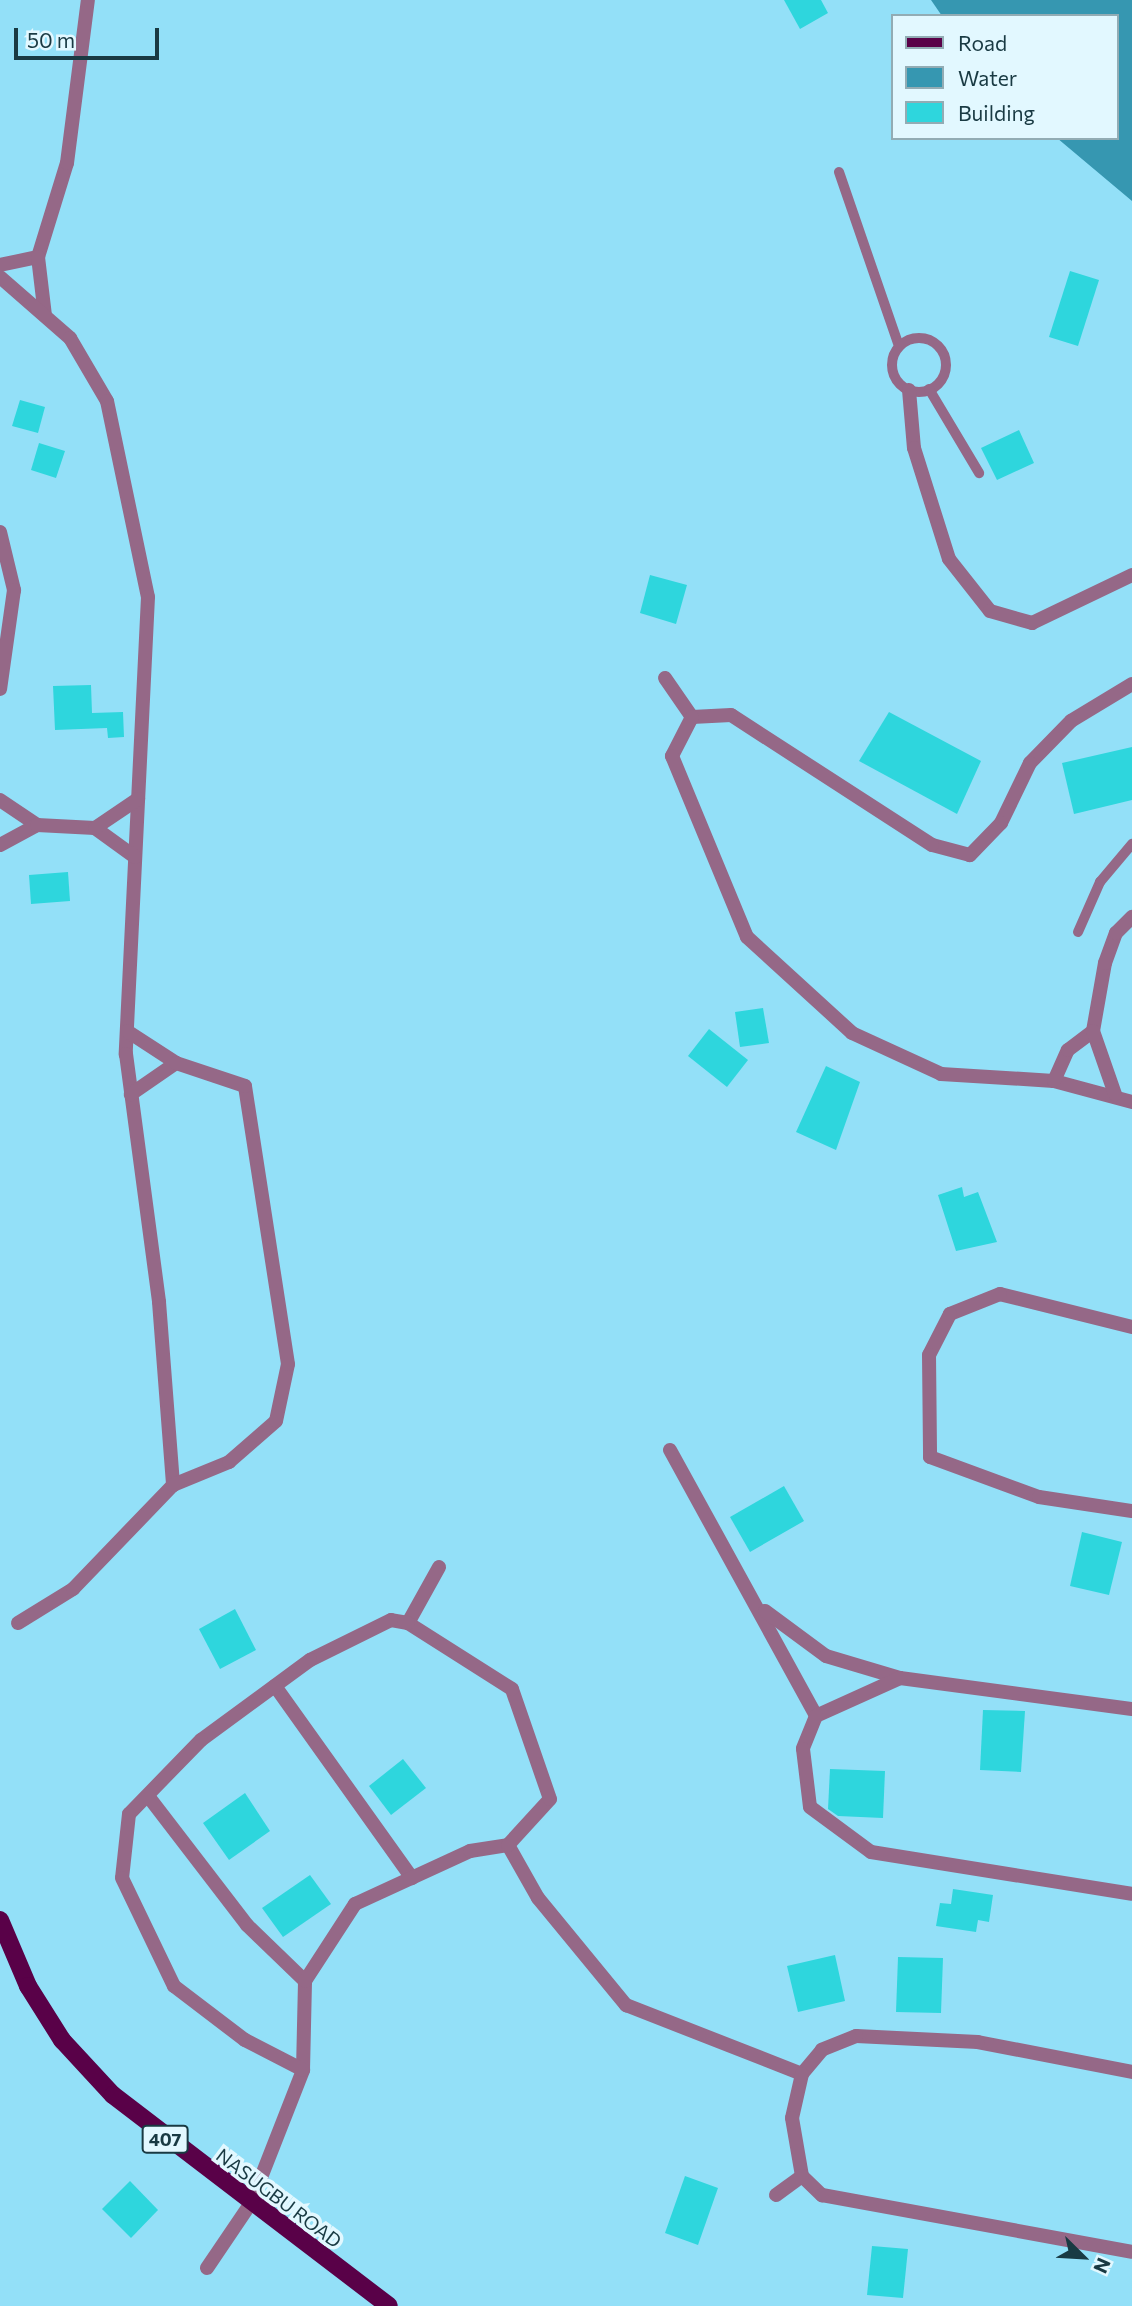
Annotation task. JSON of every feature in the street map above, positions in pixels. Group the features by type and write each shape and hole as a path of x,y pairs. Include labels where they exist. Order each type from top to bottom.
{"main road":[{"name":"NASUGBU ROAD","path":"0,1920 28,1986 62,2040 113,2095 389,2306"}],"street":[{"path":"45,316 38,257 67,163 88,0"},
{"path":"0,265 38,257"},
{"path":"0,277 69,338 107,401 148,597 127,1031 131,1094 159,1302 173,1485"},
{"path":"909,390 914,448 949,559 990,611 1032,623 1132,575"},
{"path":"0,532 14,590 0,689"},
{"path":"665,678 692,717"},
{"path":"692,717 731,715 932,845 970,855 1001,823 1030,763 1072,721 1132,684"},
{"path":"692,717 672,756 747,937 852,1033 941,1074 1054,1081 1115,1094 1132,1102"},
{"path":"95,828 138,799"},
{"path":"0,800 37,825 95,828 135,857"},
{"path":"0,845 37,825"},
{"path":"1115,1094 1093,1031 1105,962 1115,933 1132,917"},
{"path":"18,1623 73,1589 173,1485 229,1462 276,1421 288,1364 245,1086 176,1063 127,1031"},
{"path":"1054,1081 1068,1050 1093,1031"},
{"path":"131,1094 176,1063"},
{"path":"1132,1327 1000,1294 950,1314 929,1355 930,1457 1039,1497 1132,1511"},
{"path":"670,1450 761,1608 816,1716"},
{"path":"408,1623 439,1567"},
{"path":"761,1608 826,1656 900,1678 1132,1709"},
{"path":"207,2268 251,2203 303,2070 305,1981 355,1904 470,1851 508,1845 550,1799 512,1689 408,1623 391,1620 310,1660 201,1740 129,1814 122,1878 174,1986 245,2040 303,2070"},
{"path":"900,1678 816,1716 803,1749 810,1807 871,1852 1132,1894"},
{"path":"275,1686 412,1878"},
{"path":"148,1796 247,1924 305,1981"},
{"path":"508,1845 538,1898 626,2005 802,2074"},
{"path":"1130,2247 822,2195 803,2176 792,2118 802,2074 822,2050 856,2036 978,2042 1132,2071"},
{"path":"776,2194 803,2176"}],"lane":[{"path":"839,172 900,346 893,373 909,390 929,389 944,372 941,350 921,338 900,346"},
{"path":"929,389 979,473"},
{"path":"1078,932 1100,882 1132,844"}],"water":[{"path":"931,0 1132,0 1132,201 1059,140 1118,140 1118,14 941,14"}],"building":[{"path":"784,0 821,0 828,13 800,29"},
{"path":"1070,271 1099,280 1078,346 1049,337"},
{"path":"20,400 45,407 38,433 12,426"},
{"path":"1019,430 1034,463 997,480 981,448"},
{"path":"39,443 65,451 56,478 31,470"},
{"path":"650,575 687,585 676,624 640,613"},
{"path":"91,685 92,713 123,712 124,737 108,738 107,728 55,730 53,686"},
{"path":"889,712 981,761 957,814 859,761"},
{"path":"1132,747 1132,800 1074,814 1062,763"},
{"path":"68,872 70,901 31,904 29,875"},
{"path":"763,1008 769,1043 740,1047 735,1012"},
{"path":"709,1029 748,1060 727,1087 688,1056"},
{"path":"826,1066 860,1082 836,1150 796,1132"},
{"path":"962,1187 964,1197 978,1192 997,1242 956,1251 938,1195"},
{"path":"784,1486 804,1521 750,1552 730,1517"},
{"path":"1082,1532 1122,1542 1109,1595 1070,1586"},
{"path":"235,1609 256,1650 220,1669 199,1629"},
{"path":"983,1710 1025,1711 1021,1772 980,1770"},
{"path":"403,1759 426,1788 391,1815 369,1786"},
{"path":"830,1769 885,1771 883,1818 838,1816 828,1809"},
{"path":"245,1793 270,1831 229,1860 203,1823"},
{"path":"310,1875 331,1904 283,1937 262,1908"},
{"path":"953,1889 993,1895 989,1922 978,1920 976,1932 936,1926 940,1903 951,1904"},
{"path":"835,1955 845,2001 798,2012 787,1966"},
{"path":"898,1957 943,1958 941,2013 896,2012"},
{"path":"685,2176 718,2188 698,2245 665,2233"},
{"path":"130,2181 158,2210 131,2238 102,2209"},
{"path":"872,2246 908,2249 903,2298 867,2295"}]}
